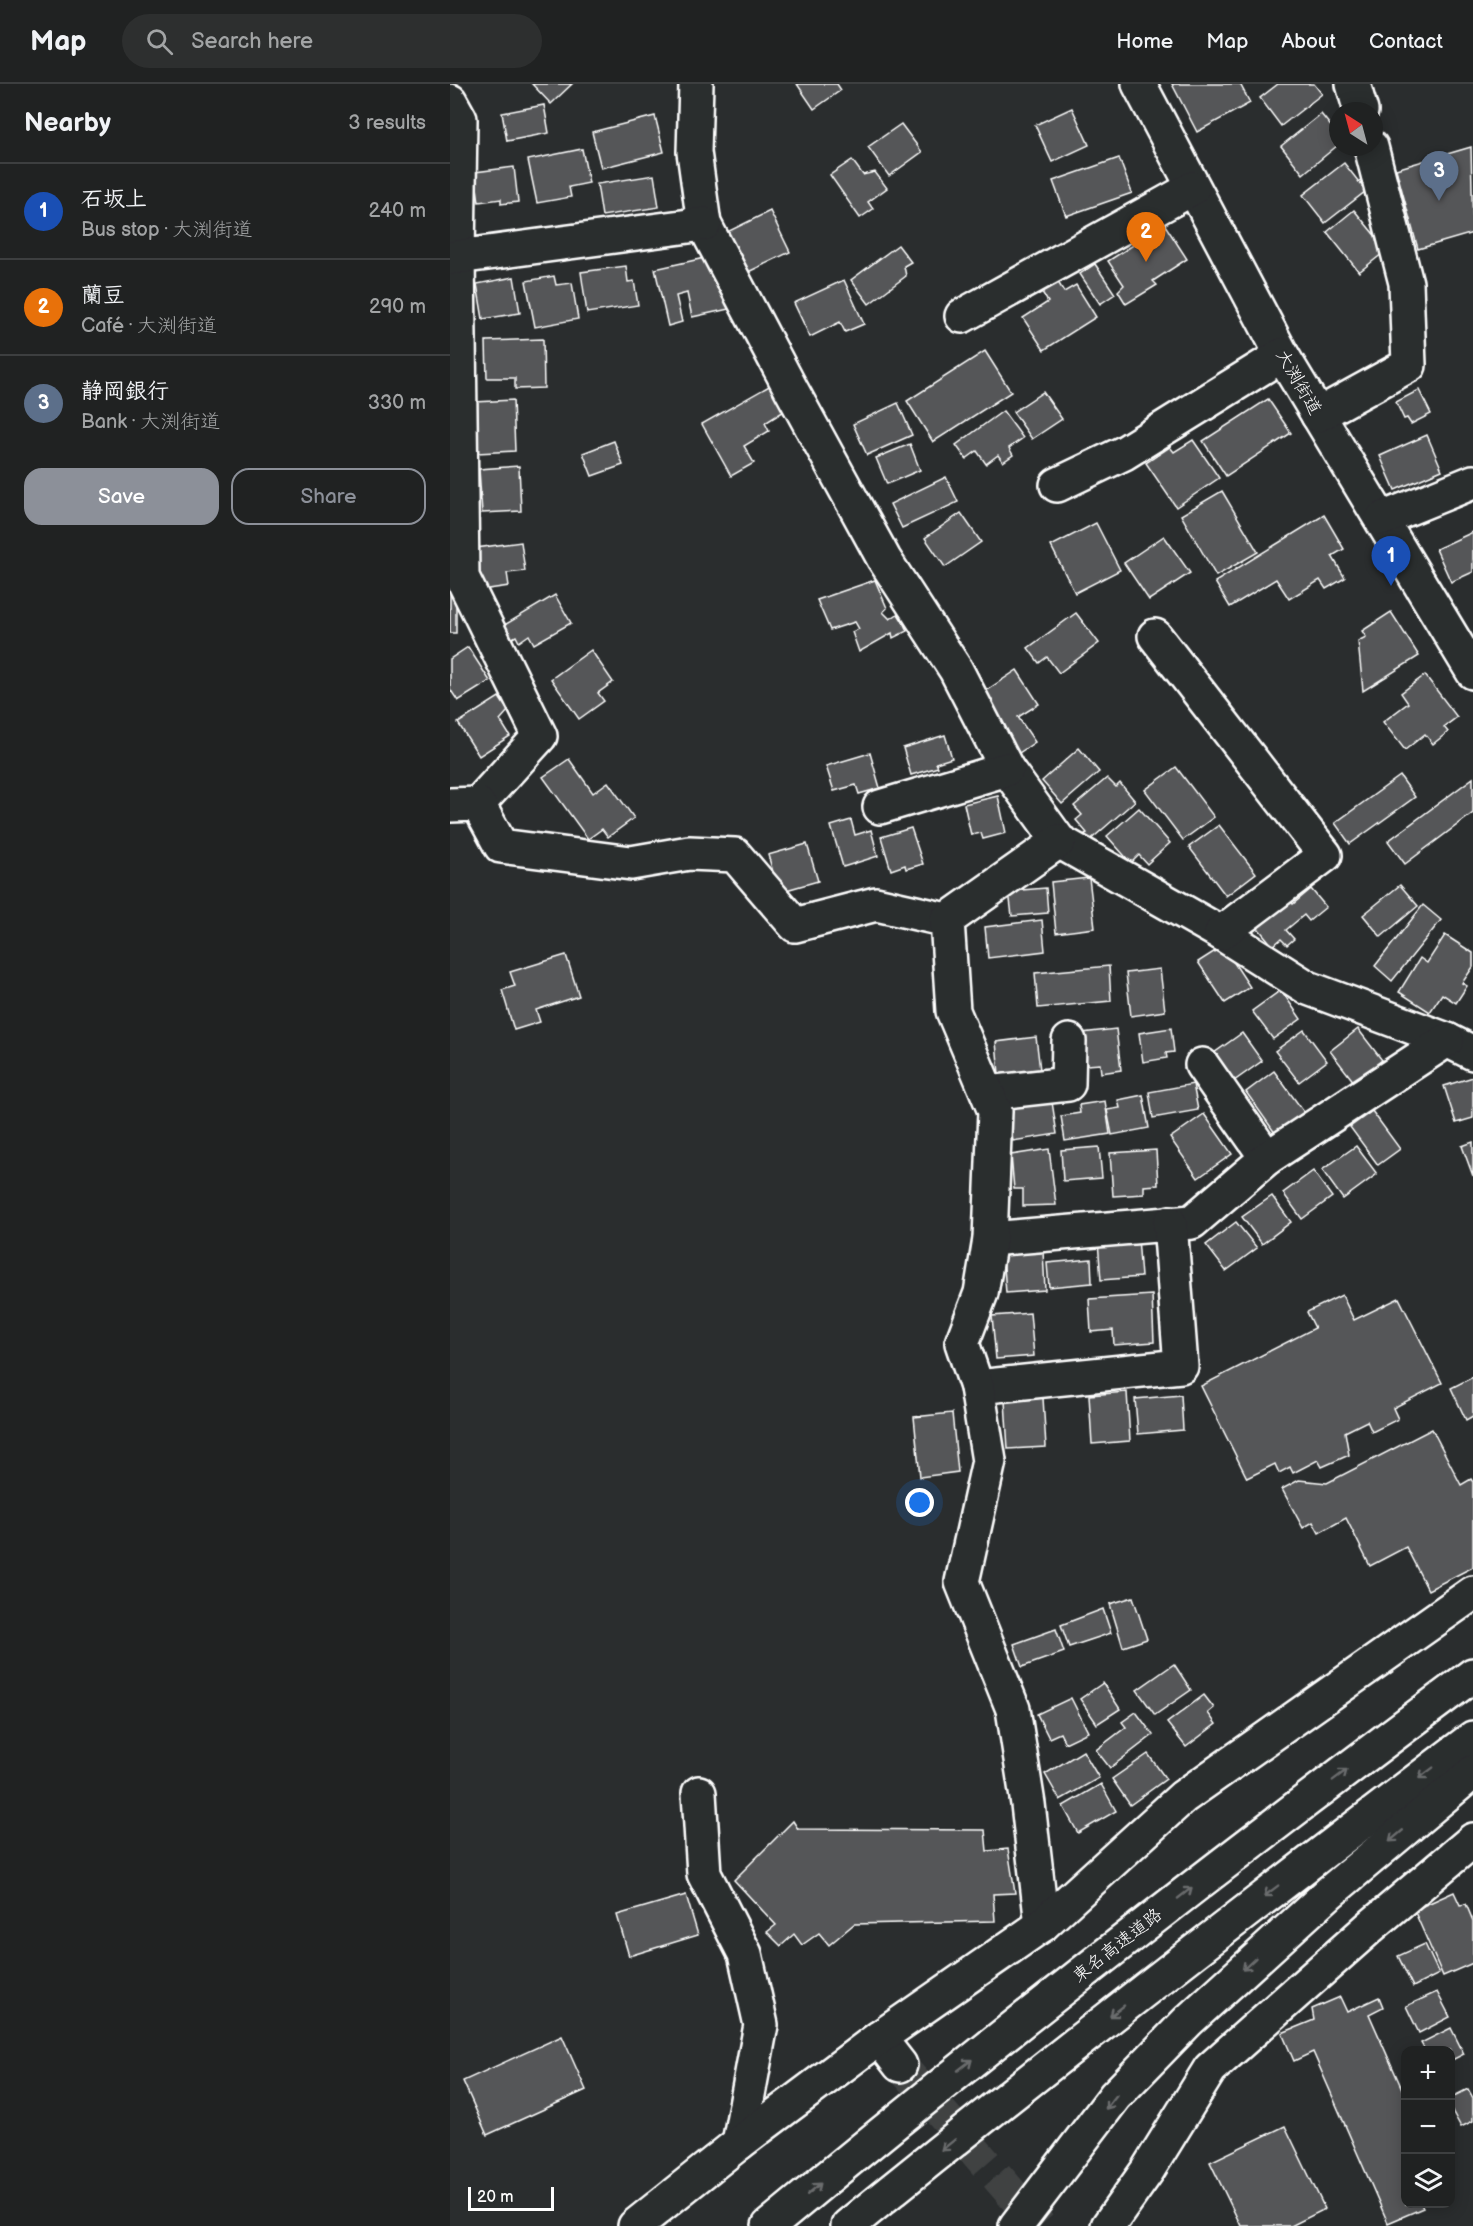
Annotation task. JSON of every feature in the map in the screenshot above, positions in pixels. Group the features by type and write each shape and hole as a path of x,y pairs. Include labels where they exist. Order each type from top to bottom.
{"main road":[{"path":"696,84 694,152 704,224 884,560 956,670 1007,769 1059,841 1221,933 1308,988 1460,1047"},
{"name":"大渕街道","path":"1139,84 1282,355 1473,672"},
{"path":"450,101 460,119 454,257 462,577 540,736 464,804 501,846 631,863 689,853 735,855 795,925 876,904 947,920 1059,841"},
{"path":"1318,416 1408,366 1406,283 1373,156"},
{"path":"962,316 1193,188"},
{"path":"454,257 704,224"},
{"path":"1057,485 1124,453 1282,355"},
{"path":"1382,519 1473,482"},
{"path":"1155,636 1325,855 1221,933"},
{"path":"879,807 1007,769"},
{"path":"947,920 953,1011 995,1111 990,1239 981,1293 962,1342 977,1387 989,1461 962,1582 1013,1709 1028,1804 1042,1924"},
{"path":"988,1093 1068,1084 1070,1041"},
{"path":"990,1239 1192,1222 1267,1158 1460,1047"},
{"path":"1202,1065 1267,1158"},
{"path":"977,1387 1181,1366 1170,1223"},
{"path":"635,2226 739,2143 879,2038 1042,1924 1183,1797 1473,1593"},
{"name":"東名高速道路","path":"769,2226 911,2108 1074,1978 1242,1848 1473,1675"},
{"path":"848,2226 1073,2045 1264,1896 1473,1738"},
{"path":"1016,2226 1115,2096 1188,2021 1330,1892 1473,1772"},
{"path":"699,1793 704,1874 744,1954 761,2025 739,2143"},
{"path":"1108,2226 1130,2211 1147,2171 1210,2069 1473,1840"},
{"path":"879,2038 900,2065"}],"building":[{"path":"532,84 572,84 551,104"},
{"path":"797,84 837,84 841,90 814,109"},
{"path":"1172,84 1240,84 1250,103 1197,132"},
{"path":"1278,84 1314,84 1322,94 1281,126 1260,98"},
{"path":"544,105 549,133 507,141 502,113"},
{"path":"1072,108 1089,145 1052,162 1035,125"},
{"path":"1321,114 1329,124 1329,152 1303,174 1281,146"},
{"path":"655,116 664,152 601,168 592,132"},
{"path":"901,124 922,152 889,176 868,147"},
{"path":"1471,147 1473,233 1418,249 1396,169"},
{"path":"582,149 589,183 569,187 571,197 537,203 528,160"},
{"path":"1119,158 1132,193 1066,216 1053,181"},
{"path":"852,160 863,175 875,172 887,188 868,202 873,209 860,218 830,175"},
{"path":"1344,163 1366,191 1325,223 1303,195"},
{"path":"514,167 518,202 501,204 501,199 479,202 475,172"},
{"path":"654,175 659,207 602,216 597,184"},
{"path":"1354,210 1387,250 1359,272 1327,232"},
{"path":"770,211 790,252 744,274 725,233"},
{"path":"1165,225 1187,259 1153,281 1157,285 1126,304 1118,291 1124,285 1108,261"},
{"path":"898,245 911,262 904,266 906,276 869,304 851,280"},
{"path":"709,257 717,288 724,287 729,309 692,317 687,293 676,296 682,322 668,326 655,269"},
{"path":"1095,264 1115,294 1100,304 1080,274"},
{"path":"626,266 628,282 634,281 638,305 587,313 581,272"},
{"path":"554,276 556,285 572,283 578,319 535,327 526,281"},
{"path":"514,277 520,313 483,319 477,284"},
{"path":"844,280 864,324 845,332 840,322 810,337 794,303"},
{"path":"1058,282 1064,292 1076,285 1096,317 1044,350 1023,318 1048,302 1042,292"},
{"path":"543,339 544,388 515,389 515,378 487,378 486,341"},
{"path":"985,351 1011,392 933,442 907,401"},
{"path":"771,385 786,410 765,423 769,431 744,446 754,463 731,476 702,424"},
{"path":"1419,390 1431,414 1411,424 1407,418 1404,419 1396,402"},
{"path":"1043,392 1062,419 1032,439 1013,412"},
{"path":"1268,399 1291,433 1226,476 1203,441"},
{"path":"513,400 515,451 477,453 475,402"},
{"path":"898,403 912,435 867,455 853,424"},
{"path":"1003,411 1023,438 1009,448 1013,455 1003,462 998,455 986,464 977,451 966,459 956,445"},
{"path":"1427,435 1442,470 1395,490 1380,456"},
{"path":"1193,440 1219,478 1176,507 1146,463 1170,447 1174,452"},
{"path":"614,441 623,465 592,476 583,453"},
{"path":"910,444 920,470 887,484 876,458"},
{"path":"519,466 521,511 482,513 479,469"},
{"path":"946,477 958,502 902,528 890,504"},
{"path":"1222,491 1258,552 1216,576 1181,515"},
{"path":"961,513 981,542 945,567 925,538"},
{"path":"1324,515 1344,549 1332,556 1345,578 1326,589 1320,580 1289,599 1276,579 1230,607 1215,582"},
{"path":"1096,523 1120,570 1075,593 1051,546"},
{"path":"1473,532 1473,572 1451,582 1436,549"},
{"path":"1164,536 1190,573 1149,600 1124,563"},
{"path":"521,542 525,571 507,573 509,586 482,590 476,548"},
{"path":"875,580 887,608 883,612 890,619 899,613 907,631 893,638 892,633 859,652 852,632 859,629 855,622 830,630 817,600"},
{"path":"450,593 456,593 456,633 450,633"},
{"path":"555,595 571,623 534,644 529,635 519,642 516,636 509,640 501,627"},
{"path":"1391,612 1419,656 1363,691 1358,641 1366,637 1362,631"},
{"path":"1076,613 1099,643 1059,673 1047,657 1039,663 1028,648"},
{"path":"468,647 490,681 458,701 450,689 450,659"},
{"path":"591,650 613,682 598,693 604,701 579,719 551,679"},
{"path":"1017,670 1039,704 1018,717 1035,742 1019,753 981,694"},
{"path":"1425,675 1457,717 1444,727 1448,732 1433,744 1425,734 1405,750 1383,722 1408,703 1401,693"},
{"path":"499,697 508,711 500,720 510,736 479,756 458,723"},
{"path":"945,735 952,758 936,763 938,767 911,775 903,748"},
{"path":"1079,748 1099,772 1062,804 1042,781"},
{"path":"870,753 880,788 859,794 856,785 834,791 826,766"},
{"path":"569,759 593,793 608,782 634,818 608,837 602,829 588,839 543,777"},
{"path":"1176,767 1214,817 1183,840 1145,790"},
{"path":"1400,776 1415,797 1350,844 1335,823"},
{"path":"1107,778 1116,787 1120,783 1135,801 1088,842 1082,836 1087,833 1076,820 1082,815 1074,806"},
{"path":"1473,778 1473,813 1405,864 1388,841"},
{"path":"998,796 1006,833 983,839 981,833 971,835 964,804"},
{"path":"1139,808 1170,843 1147,864 1139,855 1131,863 1107,836"},
{"path":"851,820 855,835 871,830 878,856 843,867 831,826"},
{"path":"1219,825 1256,873 1226,896 1189,847"},
{"path":"911,828 923,864 906,869 905,865 891,870 881,837"},
{"path":"807,844 818,881 779,892 768,855"},
{"path":"1089,878 1095,928 1056,933 1051,882"},
{"path":"1400,885 1418,906 1381,937 1363,915"},
{"path":"1046,888 1048,913 1012,916 1009,891"},
{"path":"1311,889 1326,907 1309,921 1304,915 1286,930 1294,939 1287,945 1281,939 1273,946 1258,928 1291,900 1293,904"},
{"path":"1423,905 1441,920 1392,981 1375,966"},
{"path":"1042,920 1045,951 988,958 985,927"},
{"path":"1445,935 1473,953 1473,967 1462,983 1467,986 1456,1003 1442,994 1430,1012 1399,992 1420,958 1427,963"},
{"path":"1223,946 1250,987 1225,1003 1198,962"},
{"path":"566,955 579,996 536,1010 540,1022 514,1030 502,990 515,986 510,972"},
{"path":"1109,966 1111,1001 1038,1008 1035,973"},
{"path":"1160,969 1165,1011 1131,1016 1126,973"},
{"path":"1281,990 1301,1019 1273,1039 1252,1011"},
{"path":"1171,1028 1174,1052 1166,1053 1167,1058 1143,1062 1139,1033"},
{"path":"1116,1029 1121,1070 1101,1073 1100,1064 1087,1065 1082,1033"},
{"path":"1358,1029 1382,1060 1354,1082 1330,1051"},
{"path":"1304,1030 1327,1061 1299,1082 1275,1051"},
{"path":"1242,1033 1262,1061 1234,1081 1214,1053"},
{"path":"1036,1037 1040,1070 999,1074 996,1042"},
{"path":"1274,1071 1304,1112 1275,1133 1246,1092"},
{"path":"1473,1077 1473,1118 1456,1123 1444,1086"},
{"path":"1193,1084 1198,1110 1153,1118 1149,1092"},
{"path":"1143,1095 1149,1128 1112,1135 1107,1110 1120,1108 1118,1100"},
{"path":"1105,1101 1110,1134 1065,1141 1061,1116 1080,1113 1079,1105"},
{"path":"1052,1102 1057,1134 1013,1141 1008,1109"},
{"path":"1372,1111 1400,1149 1378,1165 1350,1127"},
{"path":"1204,1114 1232,1154 1198,1178 1170,1138"},
{"path":"1473,1142 1473,1176 1462,1146"},
{"path":"1356,1146 1377,1174 1343,1199 1322,1170"},
{"path":"1099,1147 1102,1178 1063,1181 1061,1150"},
{"path":"1049,1149 1056,1205 1023,1206 1023,1189 1014,1189 1011,1155"},
{"path":"1156,1150 1158,1185 1144,1186 1144,1194 1113,1196 1110,1153"},
{"path":"1313,1171 1332,1197 1302,1219 1283,1193"},
{"path":"1272,1196 1291,1222 1262,1244 1242,1217"},
{"path":"1236,1222 1257,1248 1226,1271 1206,1245"},
{"path":"1138,1238 1141,1277 1101,1280 1098,1241"},
{"path":"1043,1251 1045,1290 1006,1293 1003,1254"},
{"path":"1091,1259 1092,1283 1049,1287 1047,1263"},
{"path":"1152,1295 1154,1342 1114,1345 1113,1330 1091,1332 1089,1299"},
{"path":"1342,1295 1354,1320 1399,1298 1442,1383 1393,1408 1398,1419 1372,1432 1367,1421 1345,1432 1349,1455 1322,1467 1318,1460 1293,1473 1290,1467 1279,1473 1275,1464 1247,1478 1201,1386 1315,1328 1307,1312"},
{"path":"1030,1313 1034,1356 996,1359 992,1316"},
{"path":"1473,1377 1473,1416 1466,1420 1451,1388"},
{"path":"1127,1392 1130,1441 1092,1444 1089,1395"},
{"path":"1181,1395 1183,1430 1138,1434 1135,1399"},
{"path":"1043,1398 1046,1447 1008,1449 1005,1401"},
{"path":"952,1413 958,1472 920,1477 914,1417"},
{"path":"1432,1429 1461,1485 1471,1479 1473,1482 1473,1567 1428,1590 1406,1547 1370,1566 1346,1518 1319,1533 1313,1522 1303,1528 1282,1489 1299,1480 1327,1483"},
{"path":"1133,1597 1147,1639 1123,1647 1110,1604"},
{"path":"1103,1609 1111,1633 1069,1647 1061,1625"},
{"path":"1056,1629 1064,1652 1022,1667 1014,1644"},
{"path":"1174,1664 1191,1690 1155,1715 1137,1690"},
{"path":"1103,1683 1120,1709 1097,1724 1080,1699"},
{"path":"1204,1695 1214,1708 1208,1713 1216,1724 1186,1747 1167,1723"},
{"path":"1071,1698 1088,1732 1065,1743 1060,1733 1049,1738 1037,1714"},
{"path":"1136,1712 1153,1735 1110,1768 1096,1750 1126,1727 1122,1722"},
{"path":"1083,1751 1099,1778 1060,1800 1045,1774"},
{"path":"1148,1754 1166,1779 1130,1805 1112,1779"},
{"path":"1101,1784 1116,1811 1078,1833 1063,1806"},
{"path":"793,1821 798,1829 985,1830 987,1851 1008,1849 1015,1893 993,1894 995,1921 854,1924 829,1945 819,1933 802,1945 794,1934 781,1946 767,1932 776,1925 734,1880"},
{"path":"1454,1892 1460,1905 1466,1904 1473,1921 1473,1963 1443,1976 1414,1910"},
{"path":"686,1895 698,1935 629,1956 617,1915"},
{"path":"1425,1944 1439,1974 1413,1987 1398,1956"},
{"path":"1437,1992 1450,2017 1419,2033 1406,2006"},
{"path":"1340,1997 1347,2012 1379,1997 1383,2007 1369,2014 1401,2087 1401,2208 1423,2208 1388,2223 1313,2052 1294,2061 1282,2033 1314,2020 1312,2009"},
{"path":"1451,2028 1464,2054 1455,2058 1455,2046 1423,2046 1421,2043"},
{"path":"562,2036 586,2090 487,2135 463,2081"},
{"path":"1468,2089 1473,2098 1473,2121 1461,2127 1455,2116 1455,2096"},
{"path":"1285,2126 1325,2209 1291,2226 1241,2226 1210,2162"}],"tunnel":[{"path":"900,2065 1040,2226"}],"place":[{"name":"静岡銀行","path":"1439,201"},
{"name":"蘭豆","path":"1146,262"},
{"name":"石坂上","path":"1391,586"}]}
